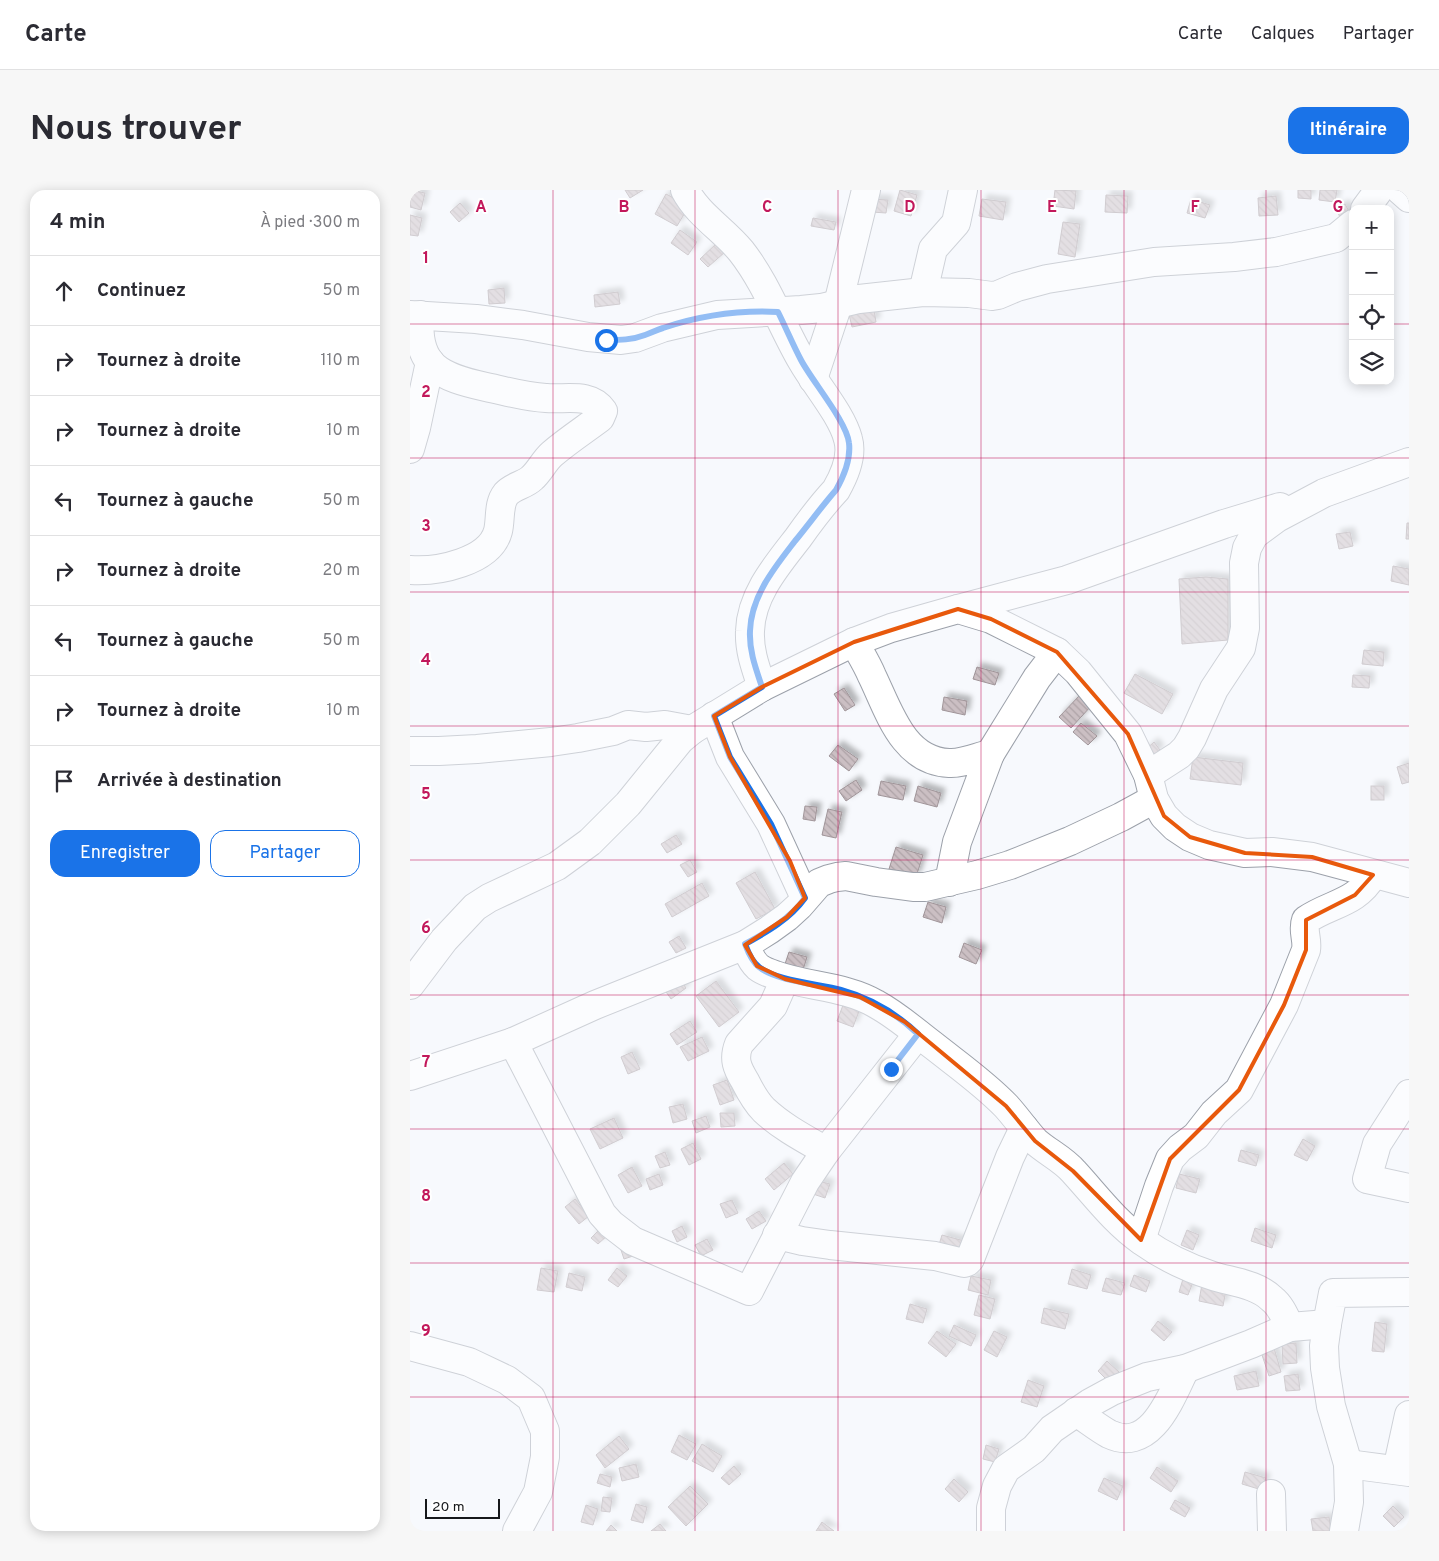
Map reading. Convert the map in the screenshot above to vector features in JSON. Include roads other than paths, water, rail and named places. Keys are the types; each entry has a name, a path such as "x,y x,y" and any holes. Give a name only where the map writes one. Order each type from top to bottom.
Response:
{"street":[{"path":"685,190 689,199 697,208 740,250 750,263 778,312 801,360 845,430 849,441 849,454 843,478 836,490 774,567 763,586 756,605 750,629 750,640 753,658 762,687"},
{"path":"813,379 838,304 866,190"},
{"path":"923,292 933,249 956,223 963,190"},
{"path":"1368,205 1378,190"},
{"path":"1400,190 1409,198"},
{"path":"410,570 424,571 452,566 482,552 490,546 498,531 502,501 506,494 532,479 552,454 600,418 602,411 599,405 593,401 567,397 531,397 449,377 437,370 430,362 419,339 415,315 523,325 588,337 621,340 635,338 662,328 718,315 821,308 859,299 923,292 970,293 992,296 1047,279 1154,262 1234,257 1276,252 1336,238 1349,227"},
{"path":"410,449 430,362"},
{"path":"410,985 444,940 475,907 489,898 557,866 590,842 628,804 680,740 692,730 762,687 854,642 892,628 1066,580 1224,524 1324,493 1409,462"},
{"path":"410,1076 513,1042 595,1005 745,944 787,917 819,883 837,877 855,877 913,887 925,887 949,882 977,875 1043,852 1122,818 1186,748 1214,690 1241,648 1246,628 1244,563 1247,548 1254,535 1277,518 1324,493"},
{"path":"958,609 991,619 1057,652 1078,672 1128,734 1164,816 1175,828 1209,845 1245,852 1272,852 1303,856 1409,883"},
{"path":"854,642 872,675 886,709 903,738 913,749 925,758 950,763 990,754"},
{"path":"949,882 957,842 990,754 1037,678 1057,652"},
{"path":"714,716 730,757 771,824 805,898"},
{"path":"410,751 477,749 543,743 612,731 628,725 646,728 665,725 692,730"},
{"path":"1141,1240 1170,1159 1180,1148 1196,1136 1214,1113 1239,1090 1284,1005 1306,950 1307,943 1304,926 1306,920 1355,895 1374,875"},
{"path":"745,944 752,960 757,966 785,978 841,990 874,1002 905,1022 975,1078 1006,1106 1045,1149 1073,1171 1111,1214 1141,1240 1158,1252 1191,1268 1253,1287 1266,1294 1283,1311 1290,1327"},
{"path":"785,978 773,1006 739,1044 736,1051 736,1060 751,1092 764,1110 793,1132 826,1151"},
{"path":"513,1042 602,1214 620,1233 633,1242 749,1291 806,1182 826,1151 918,1034"},
{"path":"1409,1094 1377,1144 1367,1180 1409,1188"},
{"path":"777,1235 812,1242 926,1254 967,1262 970,1259 1010,1157 1024,1128"},
{"path":"1344,1531 1349,1502 1348,1464 1327,1387 1324,1346 1334,1293 1409,1292"},
{"path":"991,1531 991,1508 997,1486 1006,1469 1034,1450 1052,1429 1076,1412 1112,1392 1147,1377 1185,1369 1290,1327 1327,1324"},
{"path":"410,1346 468,1362 506,1380 531,1398 545,1432 545,1458 538,1492 517,1531"},
{"path":"1076,1412 1110,1434 1124,1438 1134,1438 1159,1420 1185,1369"},
{"path":"1348,1464 1403,1471 1409,1415"},
{"path":"1271,1494 1272,1531"}]}
